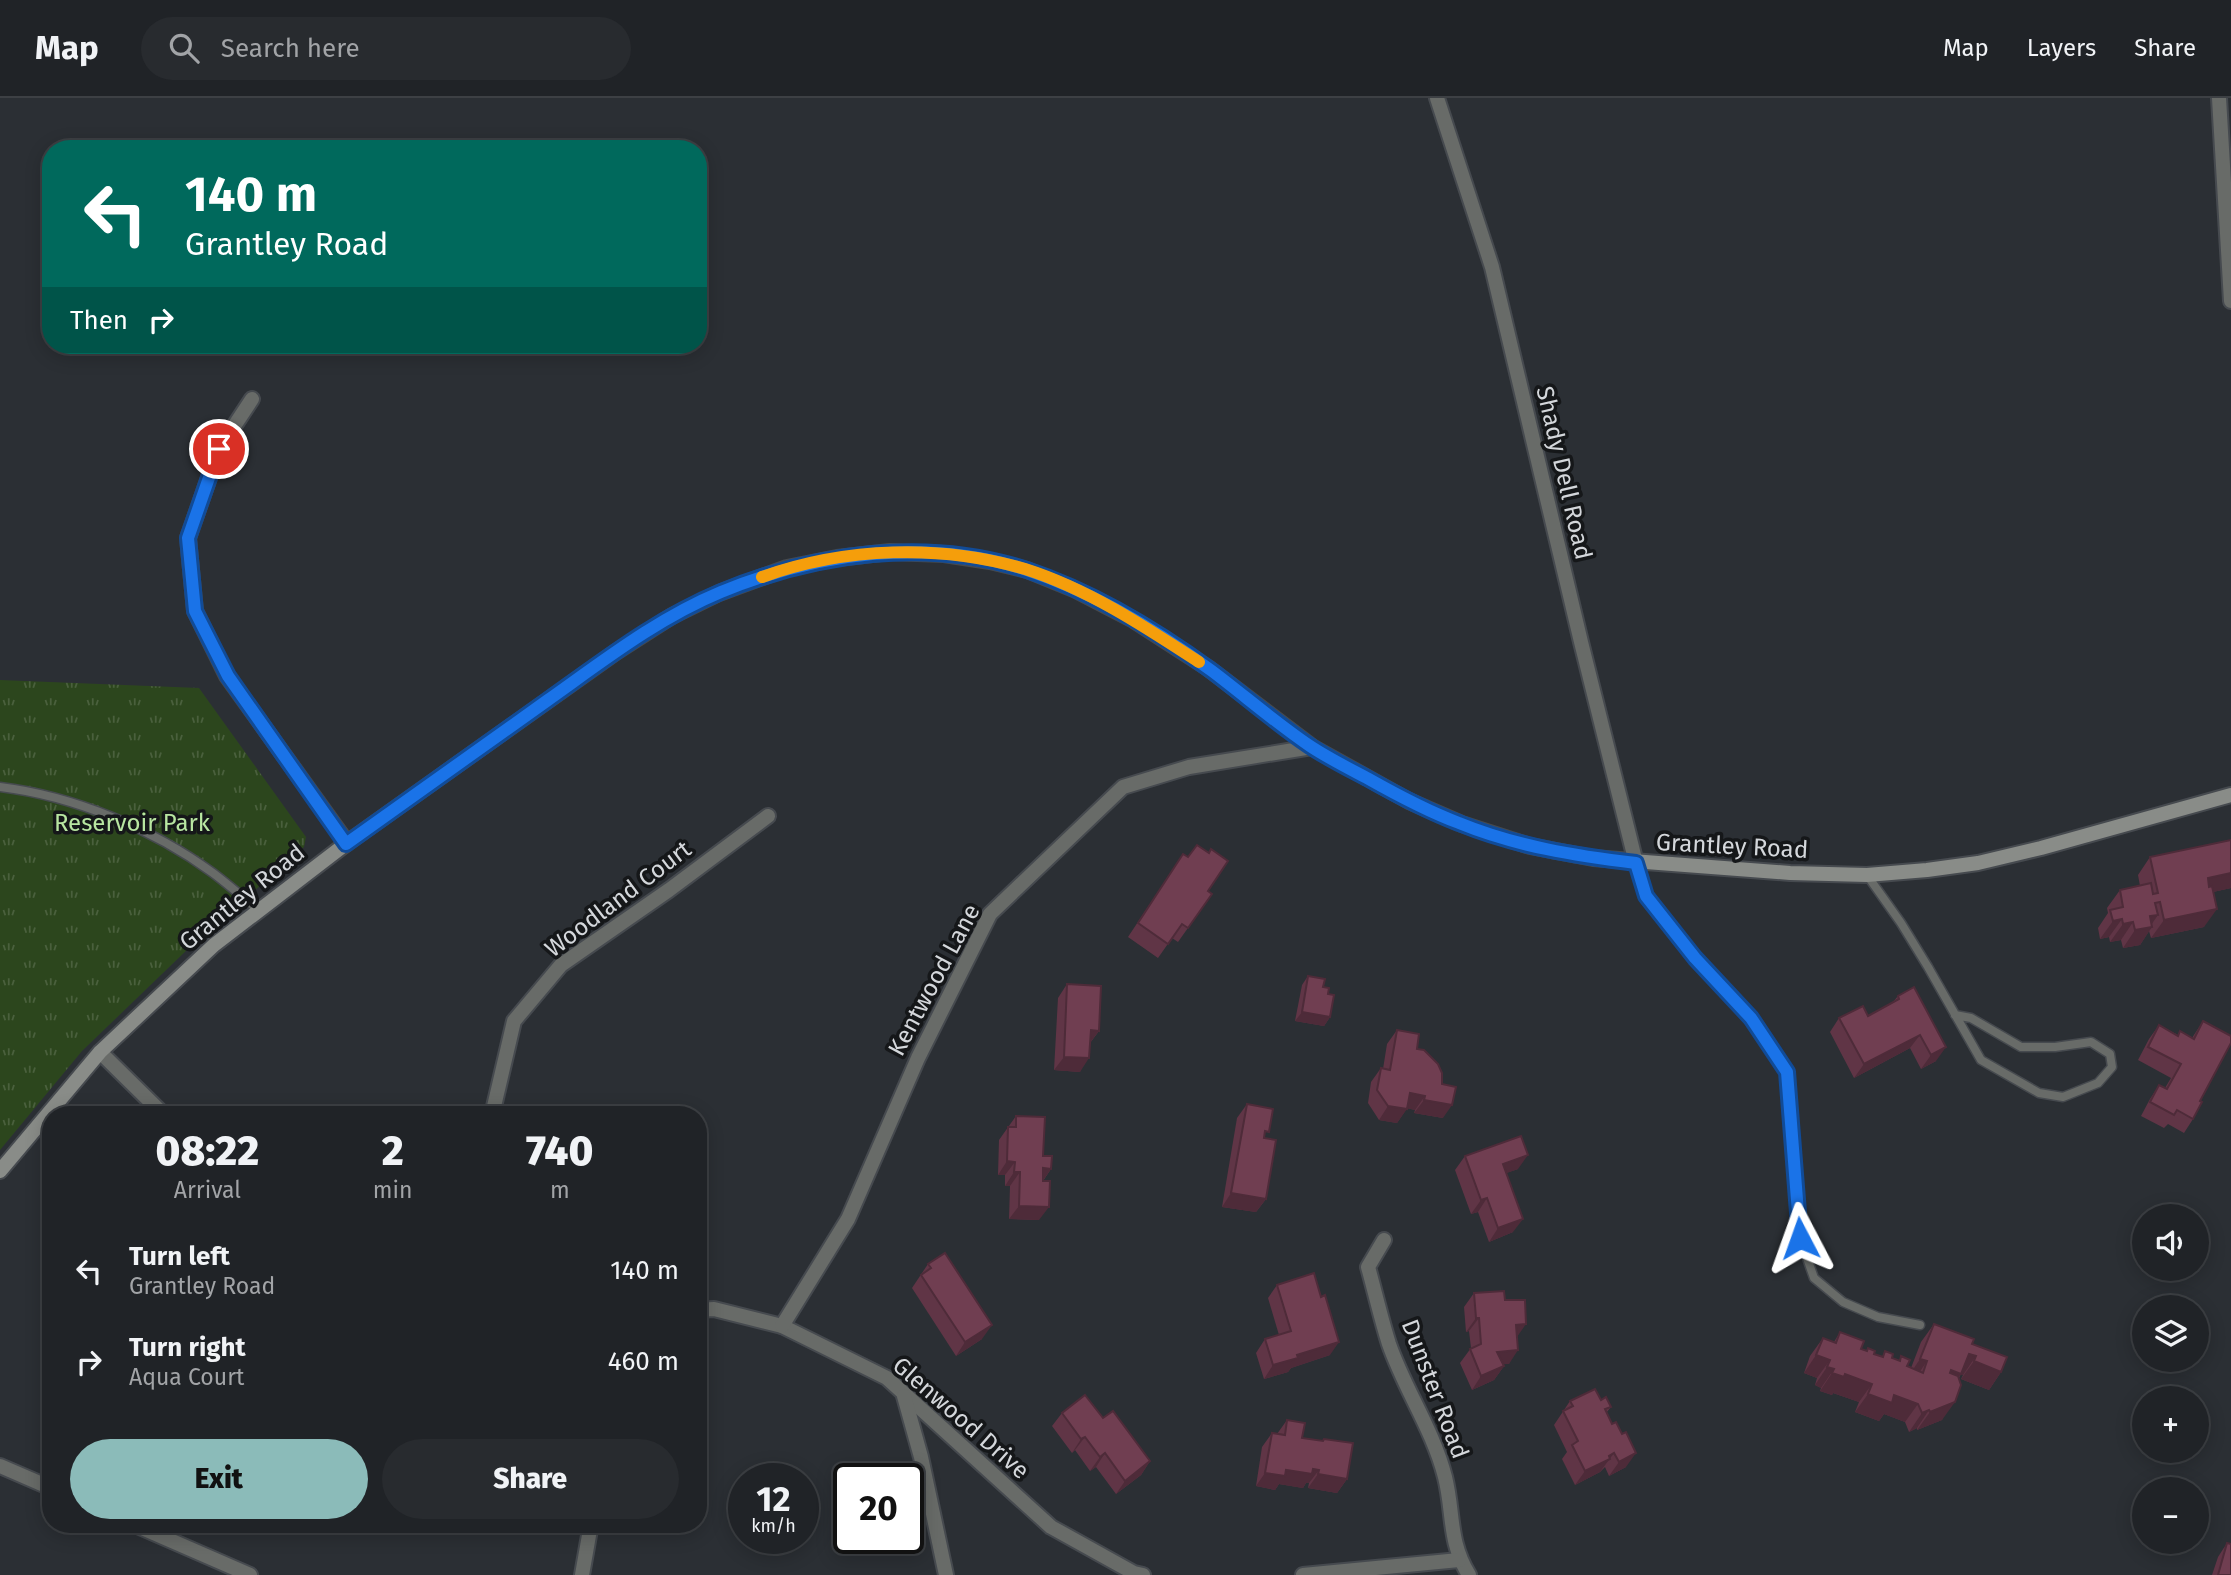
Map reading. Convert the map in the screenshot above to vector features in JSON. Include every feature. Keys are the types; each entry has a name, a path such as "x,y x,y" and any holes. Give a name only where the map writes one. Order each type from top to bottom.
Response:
{"street":[{"name":"Shady Dell Road","path":"1437,98 1492,267 1636,863"},
{"path":"2219,98 2231,301"},
{"path":"252,398 219,449 188,538 195,611 228,676 346,844"},
{"name":"Grantley Road","path":"55,1106 100,1052 214,945 346,844 616,652 671,616 719,593 788,568 850,556 944,554 1027,570 1076,590 1132,619 1208,668 1312,747 1409,801 1461,824 1530,846 1593,858 1790,873 1867,874 1927,870 1978,863 2041,848 2231,795"},
{"name":"Kentwood Lane","path":"782,1326 848,1219 918,1058 990,915 1124,787 1189,767 1312,747"},
{"name":"Woodland Court","path":"494,1106 514,1021 561,965 669,890 768,816"},
{"path":"100,1052 155,1106"},
{"name":"Grantley Road","path":"0,1171 42,1121"},
{"name":"Dunster Road","path":"1384,1240 1368,1267 1390,1345 1427,1426 1445,1479 1451,1527 1460,1560"},
{"name":"Glenwood Drive","path":"707,1310 782,1326 887,1378 1051,1527 1134,1573 1143,1575"},
{"path":"904,1394 921,1457 946,1575"},
{"path":"0,1466 42,1484"},
{"path":"154,1533 250,1575"},
{"path":"582,1575 589,1533"},
{"path":"1303,1575 1460,1560 1469,1575"}],"lane":[{"path":"0,787 62,799 111,816 170,846 212,872 259,911"},
{"path":"1636,863 1646,896 1695,958 1751,1018 1787,1072 1800,1238 1814,1278 1843,1303 1878,1317 1920,1325"},
{"path":"1867,874 1901,923 1981,1060 2039,1093 2063,1097 2098,1083 2112,1067 2110,1054 2091,1042 2055,1047 2021,1047 1971,1018 1955,1015"}],"green space":[{"name":"Reservoir Park","path":"0,680 199,688 306,837 304,847 189,948 82,1051 0,1150"}],"building":[{"path":"2231,840 2231,873 2208,878 2217,909 2164,920 2160,902 2155,903 2158,915 2150,916 2152,927 2135,930 2133,922 2123,924 2122,919 2113,921 2110,910 2123,907 2120,890 2151,883 2153,894 2158,893 2150,857"},
{"path":"1197,845 1209,853 1211,849 1228,861 1208,891 1212,894 1188,928 1182,924 1168,944 1138,923 1183,854 1188,857"},
{"path":"1308,976 1325,979 1323,987 1329,988 1328,994 1334,995 1330,1017 1302,1012"},
{"path":"1067,984 1101,986 1099,1031 1091,1030 1089,1058 1064,1057"},
{"path":"1914,987 1946,1047 1931,1055 1920,1035 1864,1064 1839,1018 1863,1006 1868,1016 1899,999 1898,996"},
{"path":"2203,1021 2231,1036 2231,1043 2193,1119 2177,1110 2174,1115 2150,1102 2159,1085 2167,1089 2181,1064 2148,1047 2159,1025 2178,1036 2180,1031 2194,1039"},
{"path":"1397,1030 1419,1034 1417,1049 1424,1050 1438,1064 1442,1073 1442,1084 1456,1087 1452,1105 1424,1100 1425,1096 1410,1093 1407,1109 1388,1106 1377,1090 1381,1068 1390,1070"},
{"path":"1247,1104 1273,1109 1269,1132 1265,1131 1264,1138 1276,1140 1266,1199 1231,1193"},
{"path":"1016,1116 1045,1117 1043,1156 1052,1156 1051,1169 1043,1168 1043,1181 1050,1181 1049,1207 1019,1206 1020,1172 1014,1172 1015,1162 1007,1161 1008,1127 1016,1127"},
{"path":"1521,1136 1528,1155 1503,1164 1523,1219 1498,1228 1487,1198 1481,1200 1465,1156"},
{"path":"945,1253 992,1325 965,1342 921,1275 931,1268 928,1264"},
{"path":"1314,1273 1321,1297 1325,1295 1339,1342 1273,1365 1265,1339 1291,1331 1277,1285"},
{"path":"1504,1291 1505,1300 1525,1300 1526,1324 1516,1325 1518,1350 1497,1352 1504,1366 1481,1376 1470,1349 1481,1344 1474,1293"},
{"path":"1934,1324 1974,1339 1972,1344 2007,1357 2001,1372 1974,1361 1976,1356 1969,1354 1961,1374 1951,1370 1950,1373 1958,1376 1961,1385 1955,1402 1930,1412 1929,1410 1922,1413 1918,1404 1894,1395 1892,1403 1868,1394 1872,1384 1845,1374 1844,1377 1832,1373 1834,1369 1827,1367 1830,1360 1816,1355 1823,1338 1836,1343 1840,1332 1864,1341 1861,1349 1867,1351 1868,1348 1883,1357 1885,1351 1900,1361 1901,1356 1910,1360 1907,1366 1923,1373 1927,1361 1920,1359"},
{"path":"1595,1389 1601,1400 1606,1397 1611,1407 1605,1409 1612,1424 1616,1422 1622,1434 1626,1432 1636,1453 1619,1462 1614,1453 1609,1456 1610,1459 1585,1471 1572,1445 1578,1441 1563,1411 1573,1406 1570,1401"},
{"path":"1085,1395 1103,1418 1113,1411 1150,1461 1125,1481 1105,1453 1100,1457 1085,1437 1081,1439 1062,1413"},
{"path":"1287,1420 1305,1423 1302,1438 1353,1443 1347,1479 1318,1474 1319,1470 1313,1469 1312,1474 1286,1470 1285,1476 1265,1473 1272,1433 1285,1435"},
{"path":"2227,1543 2231,1544 2231,1575 2218,1575"}],"slow traffic":[{"path":"762,577 788,568 837,558 890,552 944,554 990,561 1027,570 1076,590 1132,619 1199,662"}],"route":[{"path":"219,449 188,538 195,611 228,676 346,844 616,652 671,616 719,593 788,568 837,558 890,552 944,554 1027,570 1076,590 1132,619 1208,668 1312,747 1409,801 1461,824 1530,846 1636,863 1646,896 1695,958 1751,1018 1787,1072 1800,1238"}]}
